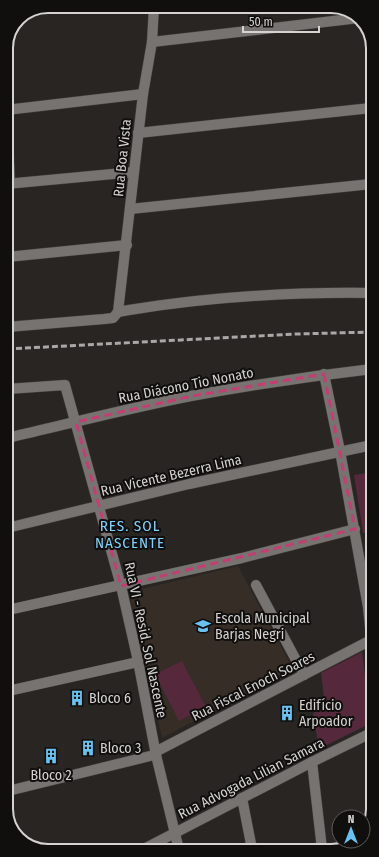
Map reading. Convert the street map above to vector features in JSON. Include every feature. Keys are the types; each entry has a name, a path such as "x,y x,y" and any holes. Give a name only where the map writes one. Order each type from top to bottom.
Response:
{"street":[{"name":"Rua Boa Vista","path":"118,312 138,133 152,42 154,13"},
{"path":"152,42 350,19"},
{"path":"13,108 143,94"},
{"path":"138,133 366,109"},
{"path":"13,184 134,172"},
{"path":"130,209 366,185"},
{"path":"13,256 126,245"},
{"path":"13,327 113,318 118,312 146,307 232,298 337,292 366,293"},
{"name":"Rua Diácono Tio Nonato","path":"13,437 137,407 192,396 324,374 366,370"},
{"path":"324,374 366,586"},
{"name":"Rua VI - Resid. Sol Nascente","path":"13,389 66,385 121,586 138,662 155,754 178,844"},
{"name":"Rua Vicente Bezerra Lima","path":"13,527 98,505 366,445"},
{"path":"13,609 242,558 355,529"},
{"path":"256,585 304,675"},
{"name":"Rua Fiscal Enoch Soares","path":"13,790 154,755 159,750 366,643"},
{"path":"13,690 138,662"},
{"name":"Rua Advogada Lilian Samara","path":"154,844 366,735"},
{"path":"312,762 321,844"},
{"path":"242,798 251,844"}],"highlighted area":[{"path":"324,374 355,529 121,586 76,422 192,396"}],"shaded area":[{"path":"366,473 366,533 363,533 354,475"},
{"name":"Escola Municipal Barjas Negri","path":"238,566 293,669 162,738 129,592"},
{"path":"362,652 366,684 366,726 319,749 313,713 325,706 321,673"},
{"path":"182,661 206,707 179,721 155,674"}],"railway":[{"path":"13,349 296,334 366,332"}],"place":[{"name":"Escola Municipal Barjas Negri","path":"203,626"},
{"name":"Bloco 6","path":"77,698"},
{"name":"Edifício Arpoador","path":"287,713"},
{"name":"Bloco 3","path":"88,748"},
{"name":"Bloco 2","path":"51,756"}],"district":[{"name":"RES. SOL NASCENTE","path":"130,534"}]}
